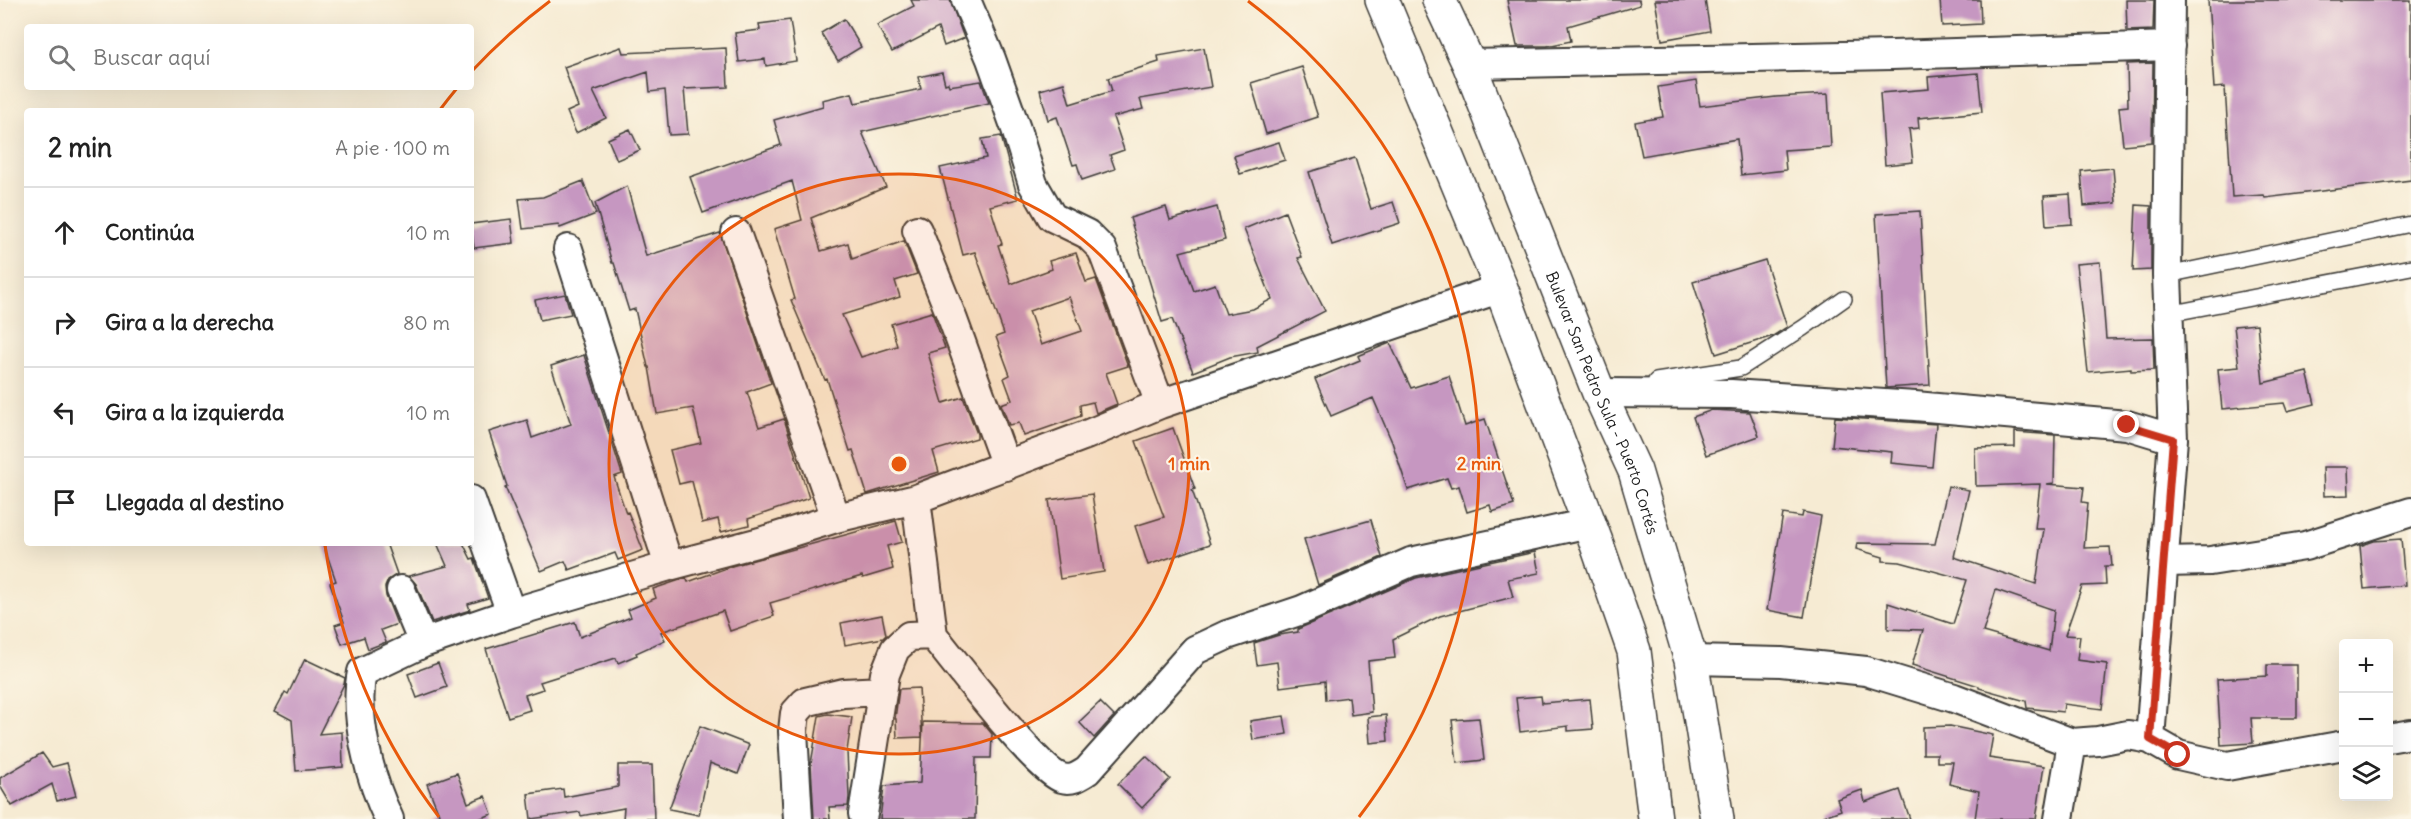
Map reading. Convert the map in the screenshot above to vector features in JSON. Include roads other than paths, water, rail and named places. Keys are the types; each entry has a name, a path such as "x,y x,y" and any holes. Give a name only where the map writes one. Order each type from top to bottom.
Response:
{"highway":[{"path":"1382,0 1501,288 1634,651 1655,819"},
{"name":"Bulevar San Pedro Sula - Puerto Cortés","path":"1439,0 1469,64 1598,388 1635,471 1691,660 1717,819"}],"street":[{"path":"966,0 991,58 1033,184 1052,217 1087,234 1102,249 1160,404"},
{"path":"2150,739 2173,439 2168,314 2170,0"},
{"path":"1469,64 1892,56 2170,46"},
{"path":"917,230 953,320 1006,466"},
{"path":"736,233 836,518"},
{"path":"568,249 669,566"},
{"path":"389,819 371,778 359,689 362,672 423,643 511,613 836,518 916,499 1086,435 1160,404 1501,288"},
{"path":"1598,388 1915,406 2127,425 2173,439"},
{"path":"916,499 933,635 1030,752 1060,778 1074,779 1087,771 1194,650 1227,635 1302,610 1411,562 1589,523"},
{"path":"474,508 511,613"},
{"path":"2164,562 2210,561 2305,546 2411,512"},
{"path":"400,590 423,643"},
{"path":"863,814 885,674 895,649 909,636 933,635"},
{"path":"1691,660 1781,662 1866,671 1954,698 2072,743 2128,735 2150,739 2178,755 2226,766 2339,747"},
{"path":"798,819 793,731 795,713 805,702 843,693 882,691"},
{"path":"2393,737 2411,734"},
{"path":"2059,819 2072,743"}],"lane":[{"path":"2168,275 2411,224"},
{"path":"2168,314 2411,267"},
{"path":"1598,388 1741,368 1844,298"}]}
